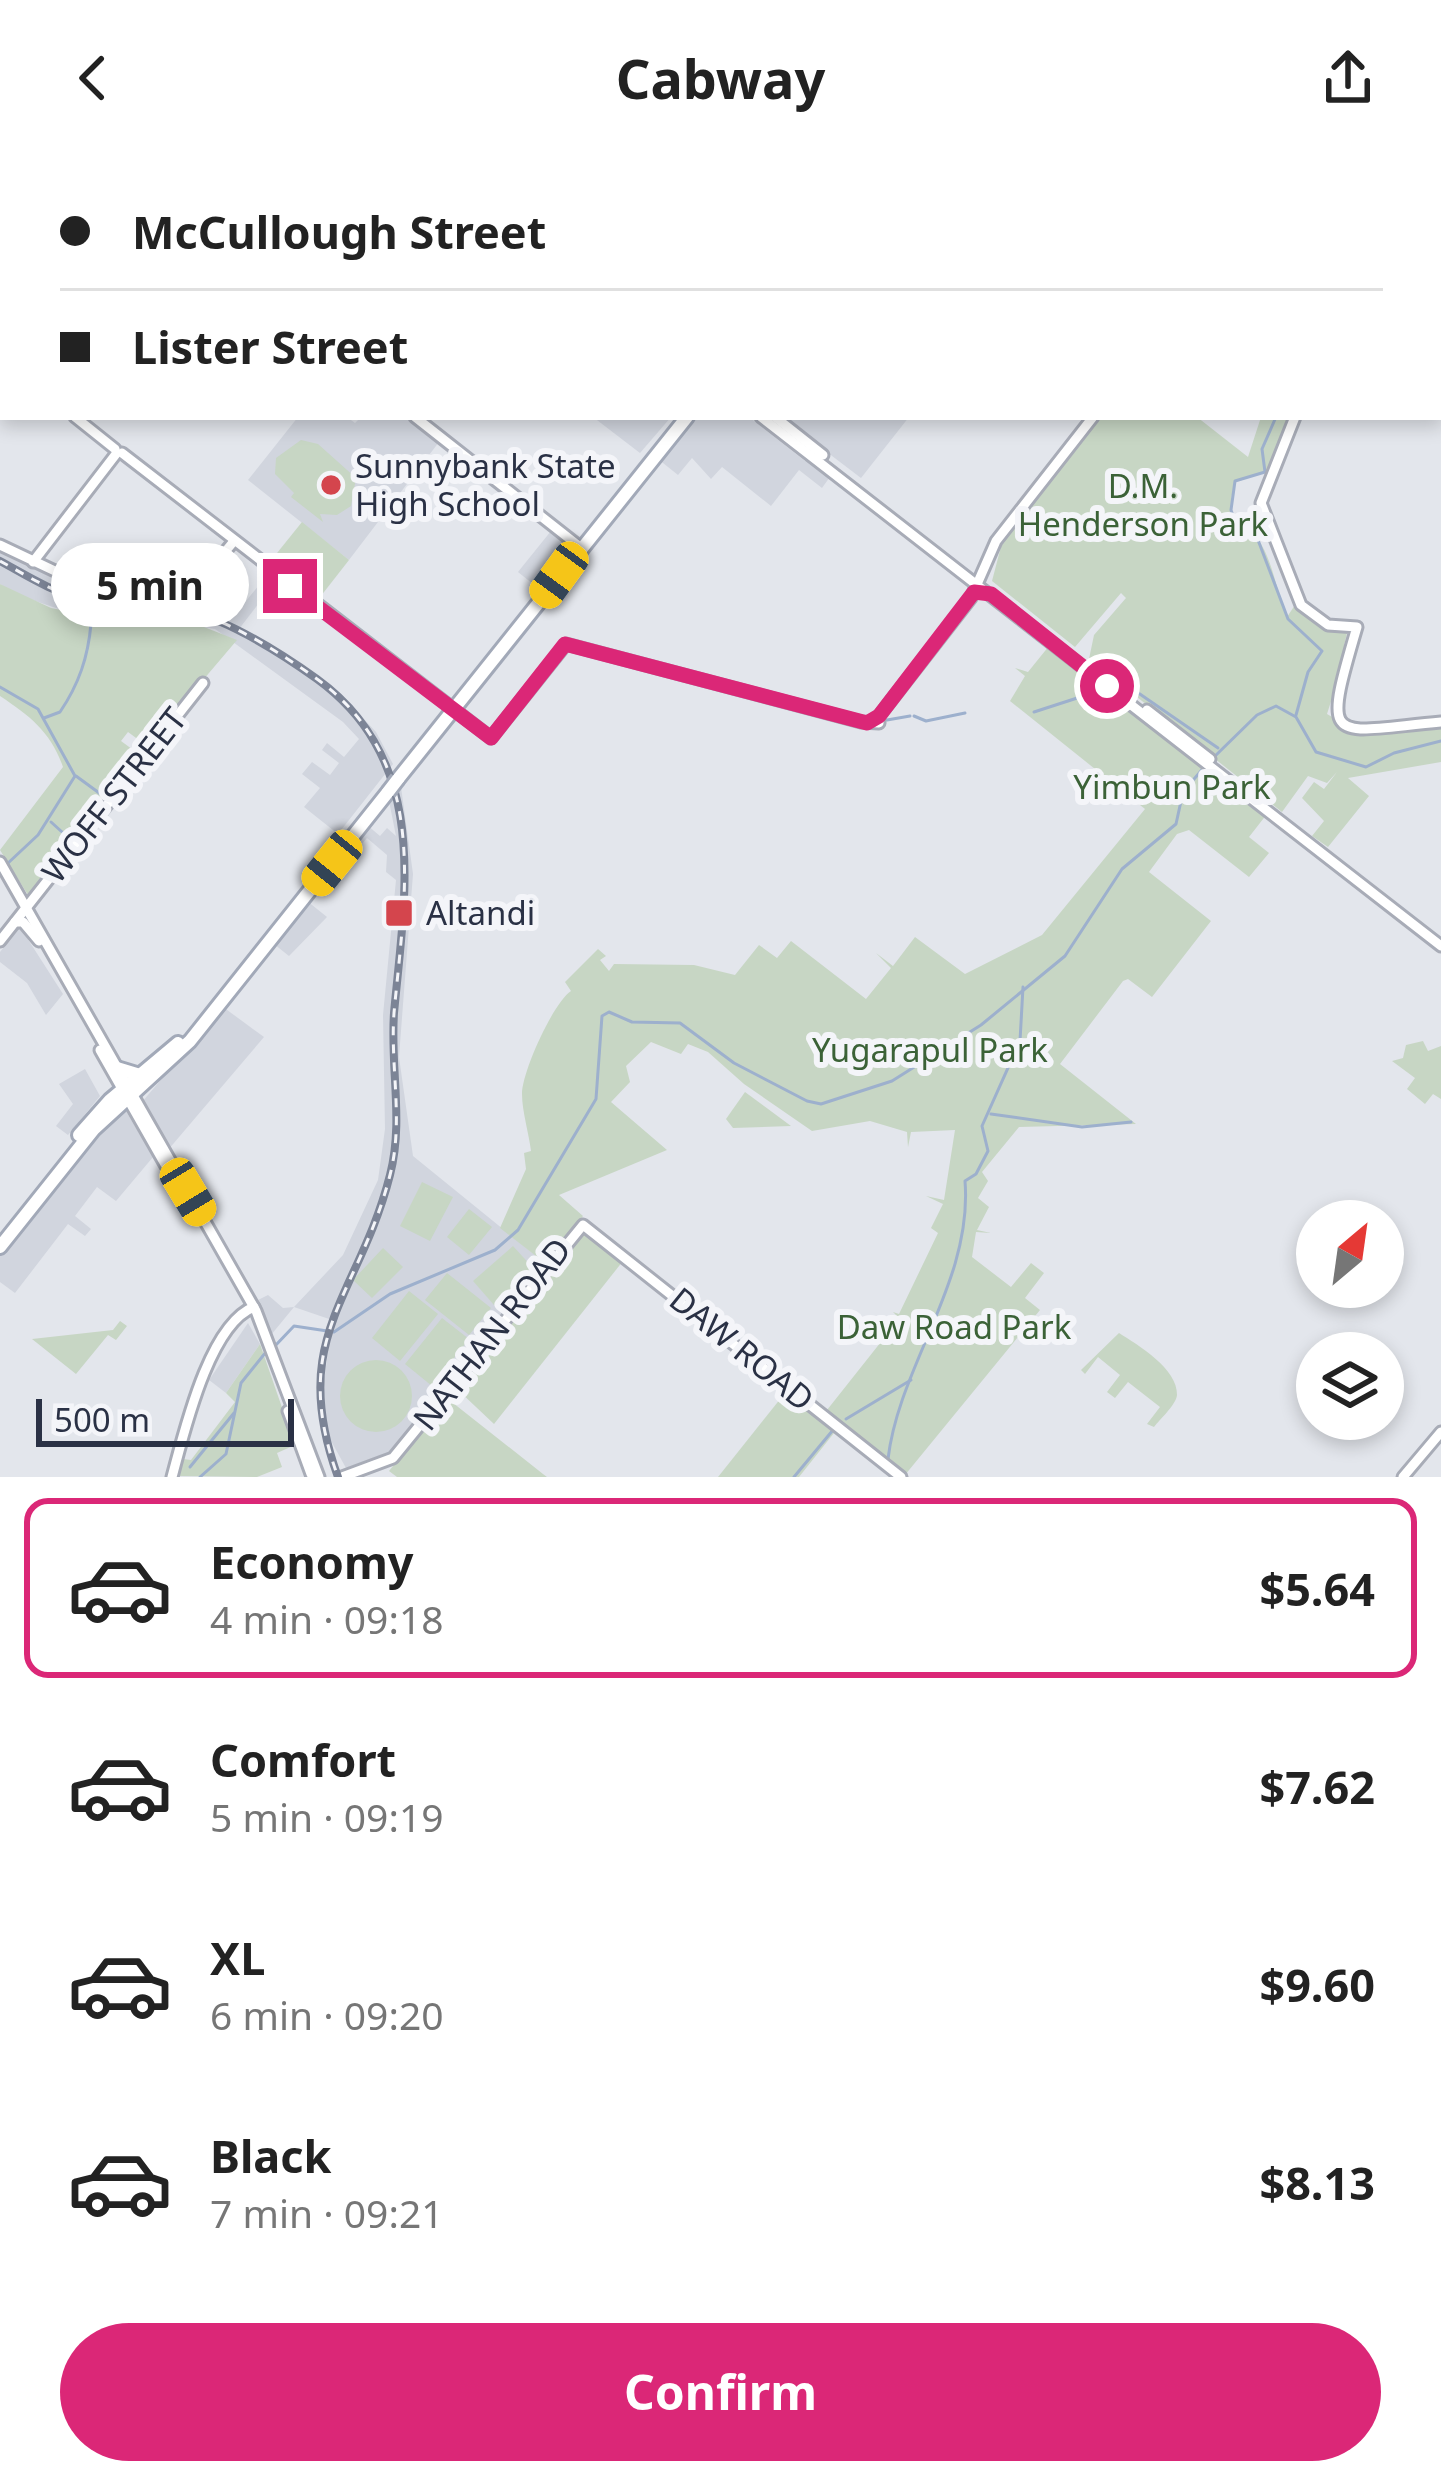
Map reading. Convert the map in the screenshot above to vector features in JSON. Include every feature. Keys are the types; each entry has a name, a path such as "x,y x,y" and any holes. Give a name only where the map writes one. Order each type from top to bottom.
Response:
{"main road":[{"path":"0,1235 99,1111 190,1041 392,782 452,715 675,420"},
{"path":"578,545 684,420"},
{"path":"0,1247 114,1110 123,1107 126,1093 144,1079"}],"street":[{"path":"79,420 452,715 491,738 560,648 569,644 861,722 876,718 982,587 986,560 1091,420"},
{"path":"419,420 578,545"},
{"path":"765,420 1441,942"},
{"path":"779,420 961,565 982,587"},
{"path":"1294,420 1262,508 1301,605 1328,625 1357,627 1335,696 1345,725 1366,733 1441,722"},
{"path":"33,562 118,452"},
{"path":"0,545 76,581 190,593 233,541"},
{"path":"961,565 986,560"},
{"name":"WOFF STREET","path":"0,941 203,682"},
{"path":"0,862 23,922 40,941 271,1349"},
{"path":"0,873 126,1093"},
{"name":"NATHAN ROAD","path":"341,1477 393,1458 581,1225"},
{"name":"DAW ROAD","path":"581,1225 591,1227 902,1477"},
{"path":"246,1311 271,1349 316,1477"},
{"path":"172,1477 197,1387 246,1311"},
{"path":"1405,1477 1441,1432"}],"shaded area":[{"name":"Sunnybank State High School","path":"296,420 410,420 439,442 349,560 248,480"},
{"path":"597,420 668,420 640,453"},
{"path":"695,420 753,420 805,461 810,457 832,474 822,488 799,470 771,506 722,467 711,479 692,458 678,475 658,459"},
{"path":"785,420 907,420 861,478"},
{"path":"551,531 567,546 533,584 518,572"},
{"path":"0,551 70,585 171,598 229,622 268,574 276,581 239,629 337,690 376,732 393,764 338,834 304,807 320,788 302,774 312,762 330,775 339,763 322,750 327,743 344,757 359,739 343,722 215,629 93,608 93,616 71,613 17,595 0,584"},
{"path":"401,787 413,874 399,1057 413,1156 545,1263 395,1450 346,1468 330,1439 322,1398 332,1320 294,1307 343,1255 378,1180 385,1129 383,1015 396,880 386,872 387,855 367,838 356,851 348,850 367,825 380,836 387,828 396,836 389,801"},
{"path":"307,901 327,917 289,956 274,944"},
{"path":"20,927 63,994 46,1015 27,983 0,962 0,952"},
{"path":"223,1007 264,1037 168,1150 142,1102"},
{"path":"85,1069 100,1096 68,1135 56,1126 73,1104 59,1084"},
{"path":"126,1111 153,1157 116,1201 97,1187 75,1216 91,1229 85,1236 68,1224 15,1293 0,1282 0,1254 96,1133"},
{"path":"268,1295 283,1308 294,1307 271,1335 256,1301"},
{"path":"248,1323 260,1344 226,1393 209,1380"}],"green space":[{"name":"D.M. Henderson Park","path":"1098,420 1201,420 1248,457 1260,420 1290,420 1270,476 1265,472 1235,481 1233,518 1261,544 1287,617 1295,605 1316,625 1347,633 1344,646 1349,644 1327,714 1363,735 1441,727 1441,762 1348,778 1369,796 1328,847 1312,836 1324,821 1302,798 1314,782 1324,789 1337,772 1327,783 1308,776 1282,812 1089,659 1094,635 1126,598 1121,593 1075,647 992,581 1003,539"},
{"path":"301,440 318,444 356,478 351,506 337,515 320,514 323,522 291,497 294,493 275,474 276,458"},
{"path":"302,522 349,560 317,601 269,563"},
{"path":"0,584 51,608 92,616 94,607 166,612 237,640 147,746 128,732 121,741 140,755 28,895 0,850 63,767 38,726 0,696"},
{"name":"Yugarapul Park","path":"1049,646 1267,814 1249,837 1269,853 1249,877 1189,830 1177,834 1149,872 1211,921 1152,997 1128,979 1123,981 1060,1064 1136,1124 1019,1127 982,1172 988,1181 978,1198 989,1207 977,1230 991,1233 976,1232 972,1257 1011,1287 1031,1263 1044,1273 1025,1298 1040,1310 905,1475 827,1410 892,1328 898,1317 893,1312 899,1314 938,1233 931,1228 943,1204 926,1196 944,1200 955,1130 911,1132 908,1147 907,1132 870,1121 812,1131 744,1084 708,1052 688,1044 681,1054 651,1042 626,1066 630,1082 611,1102 667,1150 559,1195 583,1216 545,1263 500,1228 526,1169 524,1153 531,1151 523,1084 548,1023 571,991 565,982 598,949 606,956 600,960 609,971 614,964 694,965 735,975 759,945 777,958 791,941 866,999 891,968 876,953 893,966 915,937 965,974 1042,935 1145,809 1010,701 1025,676 1015,668 1028,672"},
{"path":"1423,1041 1428,1051 1441,1046 1441,1099 1433,1094 1425,1104 1407,1089 1415,1078 1392,1061 1403,1058 1406,1045"},
{"path":"745,1092 791,1126 733,1128 726,1119"},
{"path":"422,1182 453,1197 430,1241 400,1226"},
{"path":"469,1209 492,1227 469,1255 447,1237"},
{"path":"584,1231 623,1261 494,1424 458,1390"},
{"path":"513,1246 534,1269 494,1305 473,1281"},
{"path":"383,1248 403,1267 372,1298 353,1280"},
{"path":"447,1273 491,1308 469,1335 425,1300"},
{"path":"409,1291 438,1314 400,1361 372,1338"},
{"path":"442,1318 469,1339 432,1386 405,1364"},
{"path":"120,1321 127,1326 116,1340 108,1335 76,1374 32,1339 113,1330"},
{"path":"1119,1333 1156,1359 1176,1385 1174,1403 1154,1427 1147,1424 1160,1407 1128,1382 1115,1398 1107,1392 1120,1375 1098,1357 1085,1374 1081,1370"},
{"path":"260,1344 295,1445 277,1453 282,1467 257,1477 179,1476 183,1459 191,1460 235,1402 226,1393"},
{"path":"376,1360 402,1370 412,1396 402,1422 376,1432 350,1422 340,1396 350,1370"},
{"path":"785,1393 834,1433 799,1477 718,1477"},
{"path":"448,1399 547,1477 397,1477 389,1471"}],"waterway":[{"path":"1275,420 1262,449 1265,472 1235,481 1231,510 1237,528 1258,540 1288,619 1322,651 1308,672 1296,715"},
{"path":"44,718 60,712 72,691 85,659 91,624 131,609"},
{"path":"1114,685 1121,681 1218,748"},
{"path":"0,687 38,709 75,776 38,835 7,864"},
{"path":"1034,712 1105,689"},
{"path":"1213,758 1257,715 1276,706 1296,717 1316,752 1366,767 1394,753 1441,741"},
{"path":"914,716 926,721 965,713"},
{"path":"887,720 910,716"},
{"path":"274,1347 294,1326 334,1332 390,1294 495,1250 518,1230 596,1099 602,1016 609,1012 632,1022 680,1023 734,1063 807,1101 821,1104 892,1081 981,1025 1065,956 1122,869 1176,824 1183,792 1206,765"},
{"path":"76,776 106,798"},
{"path":"51,822 72,841"},
{"path":"888,1459 906,1390 958,1253 965,1181 976,1174 988,1151 982,1126 1020,1041 1023,987"},
{"path":"991,1114 1082,1127 1131,1122"},
{"path":"200,1477 226,1454 241,1383 266,1352"},
{"path":"846,1419 911,1380"},
{"path":"190,1467 234,1413"},
{"path":"794,1477 833,1430"}],"railway":[{"path":"0,561 71,596 156,603 234,628 317,679 353,712 379,749 394,790 405,876 393,1034 396,1135 377,1217 333,1319 324,1352 320,1388 324,1429 338,1477"}],"place":[{"name":"Sunnybank State High School","path":"331,485"},
{"name":"Altandi","path":"399,913"}],"route":[{"path":"290,586 491,738 565,644 861,722 874,721 974,592 991,594 1107,686"}],"park label":[{"name":"Yimbun Park","path":"1172,787"},
{"name":"Daw Road Park","path":"954,1327"}]}
